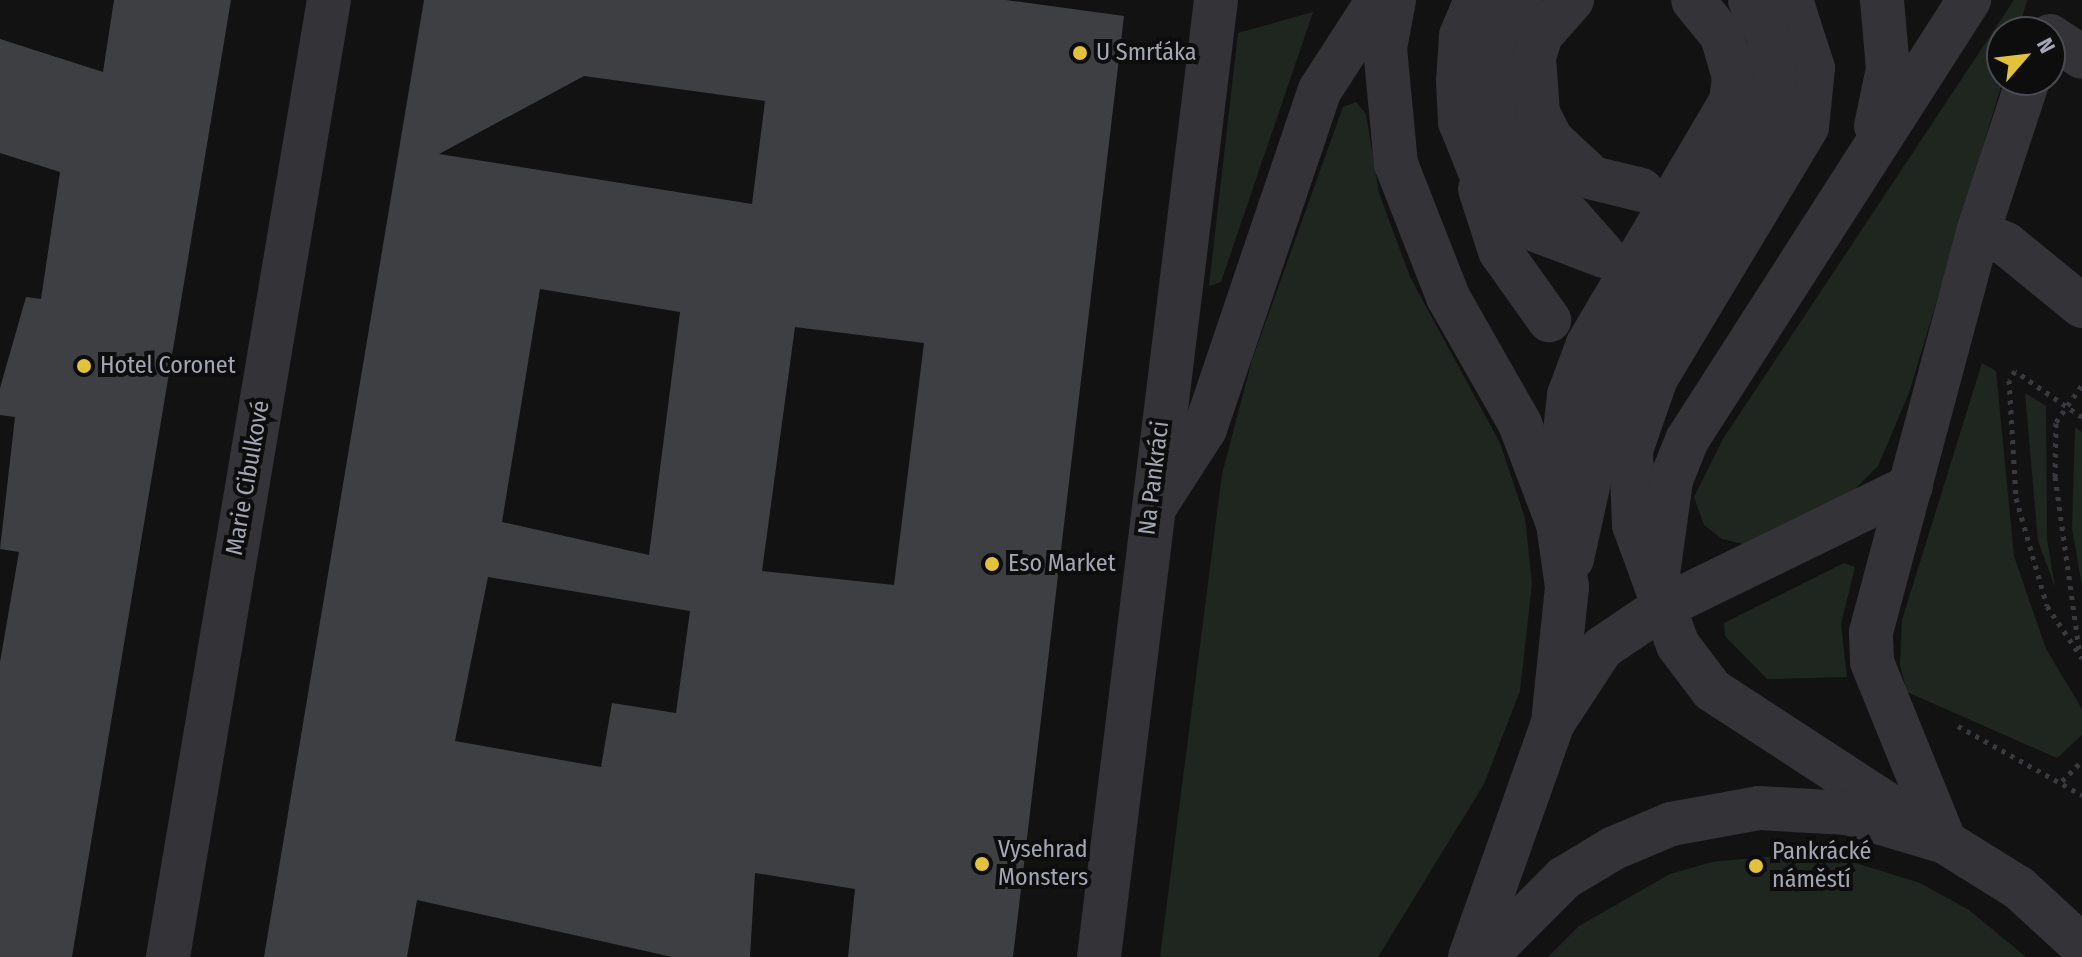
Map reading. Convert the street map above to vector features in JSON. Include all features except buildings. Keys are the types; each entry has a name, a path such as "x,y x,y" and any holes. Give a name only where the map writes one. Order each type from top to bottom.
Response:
{"street":[{"name":"Marie Cibulkové","path":"168,957 329,0"},
{"name":"Na Pankráci","path":"1099,957 1148,517 1216,0"},
{"path":"1148,517 1205,429 1320,90 1378,0"},
{"path":"1394,0 1385,48 1396,164 1441,283 1520,424 1558,524"},
{"path":"1476,0 1461,36 1460,122 1500,251 1549,320"},
{"path":"1460,122 1498,202 1522,225 1604,256 1517,156 1503,128 1493,66 1520,0"},
{"path":"1572,0 1541,35 1534,57 1538,113 1551,139 1593,178 1642,190"},
{"path":"1693,0 1711,16 1774,35"},
{"path":"1567,587 1558,524 1558,453 1674,340 1794,158 1812,97 1750,0"},
{"path":"1866,159 1888,69 1882,0"},
{"path":"1661,608 1662,522 1687,440 1969,0"},
{"path":"1553,723 1567,587 1604,407 1603,314 1724,123 1734,77 1774,35"},
{"path":"1945,842 1872,662 1871,632 1978,232 2023,96"},
{"path":"1978,232 2075,293"},
{"path":"1604,407 1661,608 1712,690 2019,888 2082,946"},
{"path":"1470,957 1553,723 1602,648 1661,608 1911,486"},
{"path":"1485,957 1564,878 1642,835 1694,818 1802,808 1880,819 1945,842"}],"path":[{"path":"2081,656 2047,606 2016,498 2009,380 2015,371 2082,417"},
{"path":"2081,656 2055,477 2056,422 2082,385"},
{"path":"1888,706 1959,726 2062,781 2082,795"},
{"path":"2062,781 2082,761"}],"shaded area":[{"path":"2014,0 2027,0 2022,16 2003,16"},
{"path":"1313,12 1221,282 1209,286 1238,33"},
{"path":"1986,42 1986,96 1998,96 1909,393 1878,466 1849,495 1743,544 1722,539 1704,525 1694,497 1723,439"},
{"path":"1356,102 1366,114 1379,193 1410,277 1500,443 1525,518 1532,584 1520,691 1484,784 1378,957 1160,957 1222,474 1252,360 1343,107"},
{"path":"1982,363 1996,371 2014,556 2046,649 2082,709 2082,735 2057,758 1907,692 1900,665 1902,620"},
{"path":"2025,393 2046,406 2047,539 2055,587 2038,541"},
{"path":"2075,427 2082,432 2082,586 2072,528"},
{"path":"1844,563 1855,567 1841,624 1847,677 1767,679 1725,636 1724,623"},
{"path":"1797,854 1846,860 1920,883 1969,910 2026,957 1548,957 1579,926 1670,874 1712,862"}],"place":[{"name":"U Smrťáka","path":"1080,53"},
{"name":"Hotel Coronet","path":"84,366"},
{"name":"Eso Market","path":"992,564"},
{"name":"Vysehrad Monsters","path":"982,864"},
{"name":"Pankrácké náměstí","path":"1756,866"}]}
